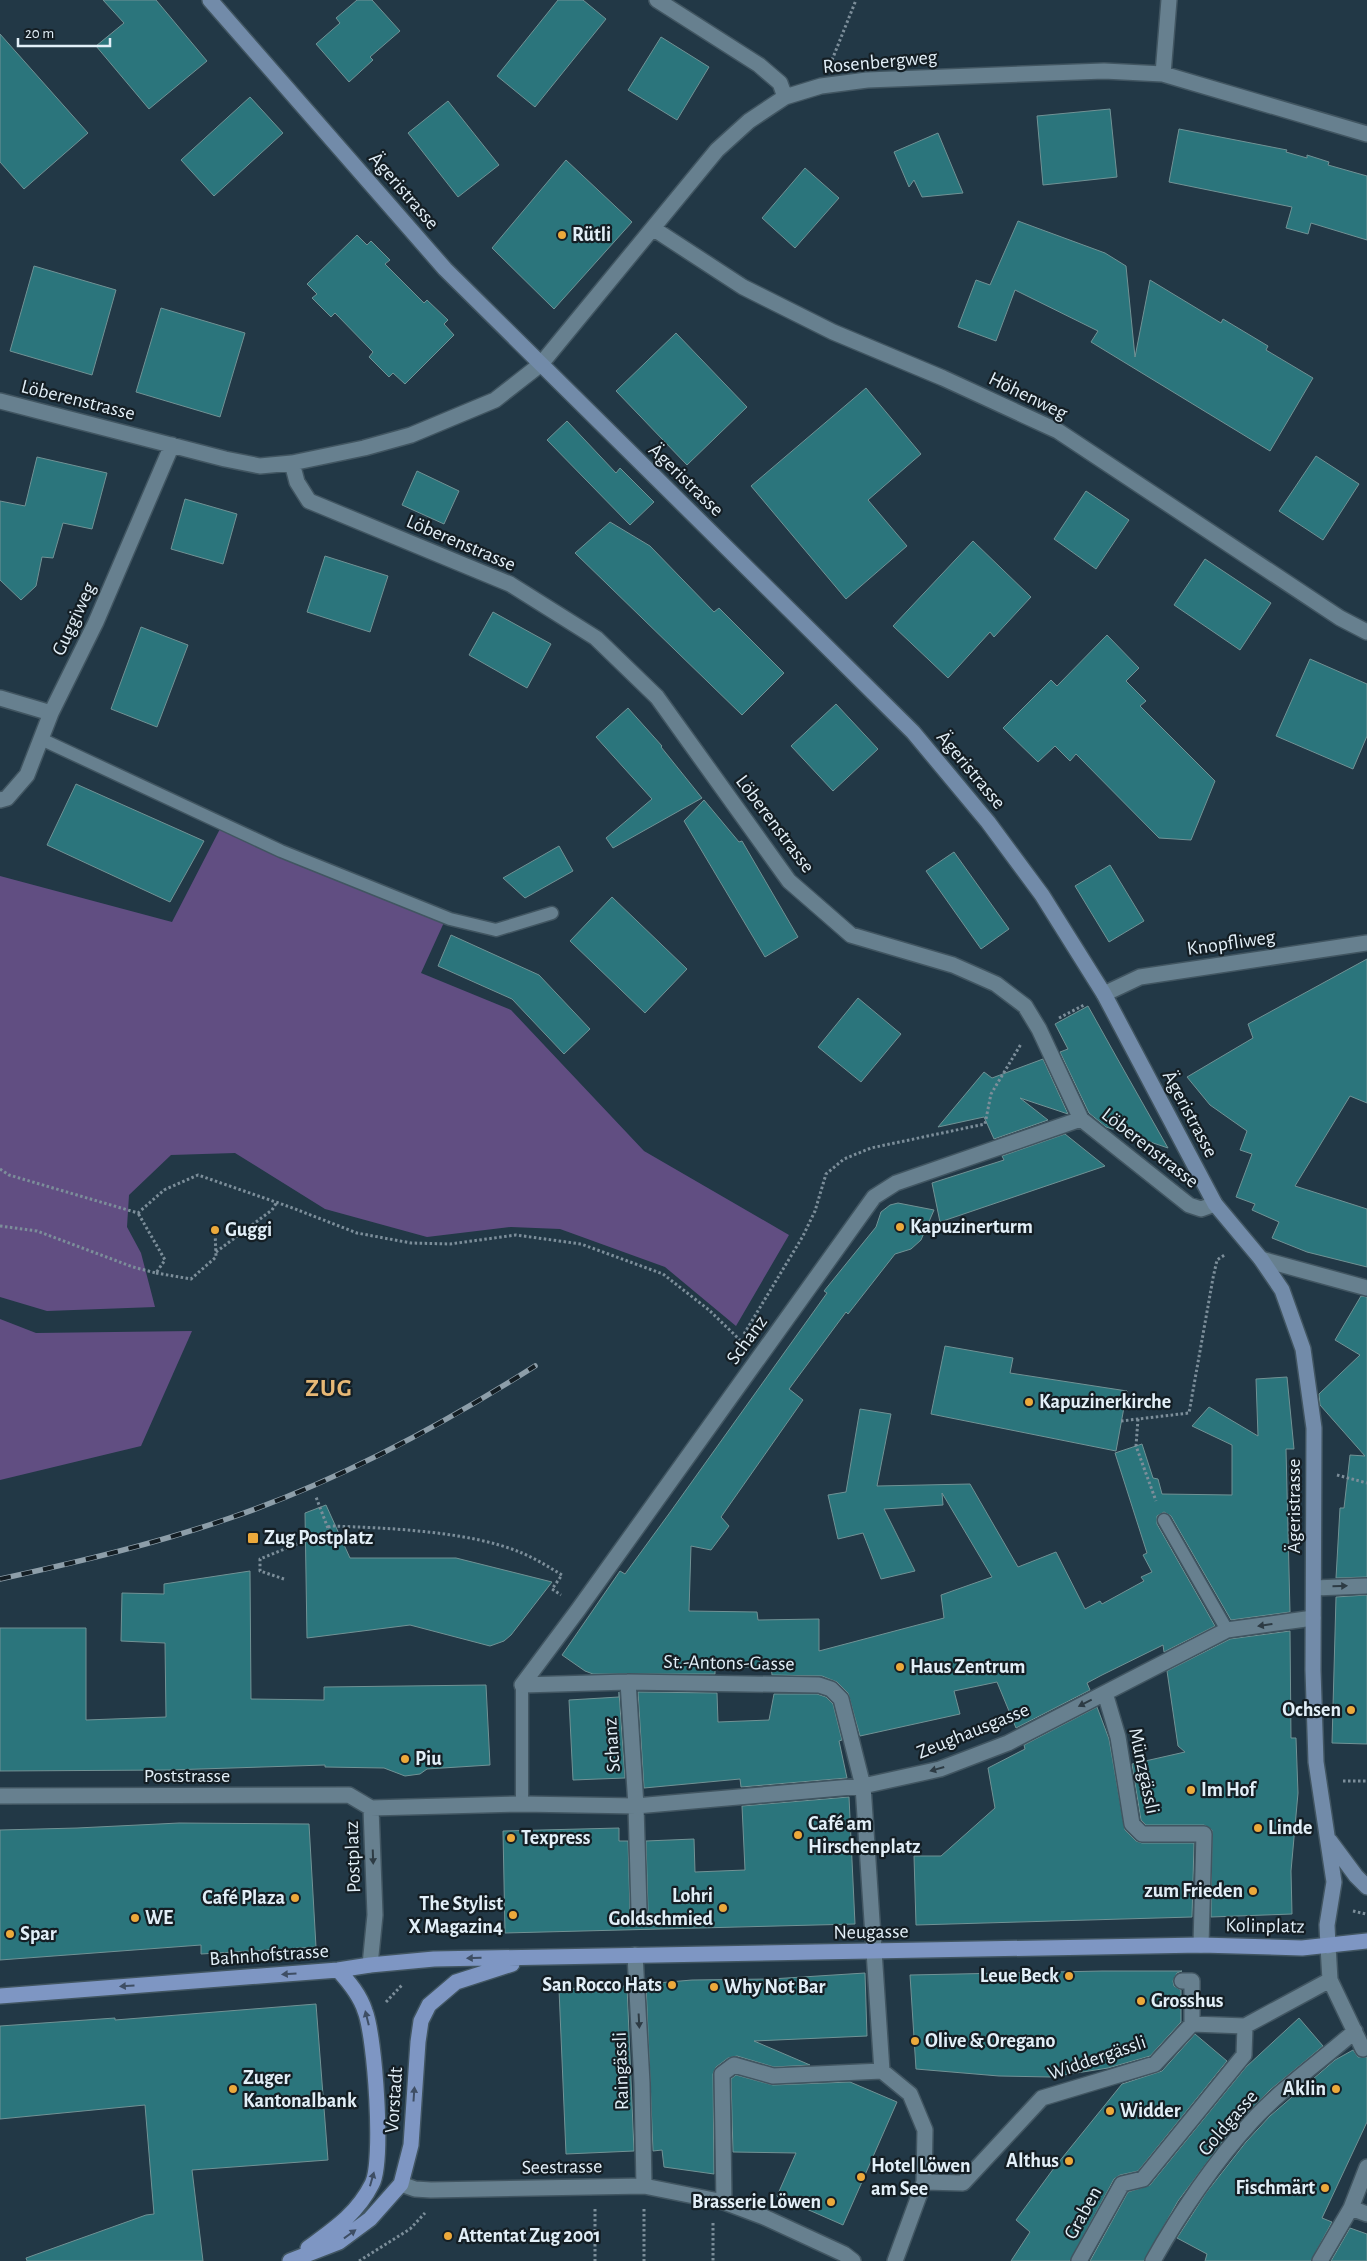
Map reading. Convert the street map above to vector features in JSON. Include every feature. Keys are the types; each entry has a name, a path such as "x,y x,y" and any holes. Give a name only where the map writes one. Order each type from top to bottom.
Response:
{"main road":[{"name":"Ägeristrasse","path":"210,0 445,269 913,732 988,822 1036,888 1104,994 1215,1204 1261,1259 1282,1290 1303,1349 1314,1428 1313,1618 1316,1762"},
{"name":"Kolinplatz","path":"1316,1762 1334,1882 1327,1925 1328,1946"},
{"path":"1329,1840 1356,1876 1367,1887"},
{"name":"Kolinplatz","path":"1201,1945 1302,1948 1367,1941"},
{"name":"Neugasse","path":"540,1957 873,1953 1201,1945"},
{"name":"Bahnhofstrasse","path":"0,1996 338,1970 434,1959 540,1957"},
{"name":"Vorstadt","path":"290,2261 339,2242 370,2219 401,2184 411,2145 420,2028 429,2005 456,1982 494,1969 540,1957"},
{"path":"290,2261 348,2220 373,2183 377,2150 378,2110 371,2035 366,2010 351,1984 338,1970"}],"street":[{"path":"657,0 759,65 780,83 786,96"},
{"path":"1162,74 1169,0"},
{"name":"Rosenbergweg","path":"541,364 654,229 717,150 749,121 786,96 821,86 867,80 982,75 1104,71 1162,74 1367,134"},
{"name":"Höhenweg","path":"654,229 743,287 833,332 943,378 1058,432 1340,618 1367,632"},
{"name":"Löberenstrasse","path":"0,401 225,459 260,466 292,463 364,448 411,435 495,400 541,364"},
{"name":"Guggiweg","path":"0,800 7,798 26,775 50,713 96,622 172,445"},
{"name":"Löberenstrasse","path":"292,463 298,482 309,501 510,584 596,638 657,697 789,881 851,935 953,965 996,984 1025,1006 1039,1030 1081,1119 1189,1205 1201,1209 1215,1204"},
{"path":"0,698 50,713"},
{"name":"Knopfliweg","path":"1104,994 1140,977 1367,943"},
{"name":"Schanz","path":"522,1685 874,1198 896,1183 1081,1119"},
{"path":"1261,1259 1367,1288"},
{"path":"1314,1588 1367,1586"},
{"name":"Zeughausgasse","path":"566,1806 636,1806 863,1786 948,1766 1008,1743 1227,1630 1313,1618"},
{"name":"Schanz","path":"628,1682 636,1806 639,1910"},
{"name":"St.-Antons-Gasse","path":"522,1685 628,1682 819,1684 831,1689 841,1700 863,1786 882,2071"},
{"name":"Münzgässli","path":"1105,1692 1118,1738 1132,1824 1142,1834 1204,1834 1201,1945"},
{"name":"Poststrasse","path":"0,1796 349,1795 371,1808"},
{"name":"Postplatz","path":"370,1965 375,1916 371,1808 522,1804 566,1806"},
{"name":"Kolinplatz","path":"1328,1946 1330,1980 1363,2049"},
{"name":"Raingässli","path":"634,1955 642,2083 644,2186"},
{"path":"1182,1981 1192,1981 1192,2024 1245,2026 1330,1980"},
{"name":"Widdergässli","path":"924,2182 963,2183 1042,2098 1155,2064 1192,2024"},
{"name":"Graben","path":"1079,2261 1122,2184 1142,2179 1244,2055 1245,2026"},
{"name":"Goldgasse","path":"1153,2261 1168,2235 1212,2171 1252,2121 1355,2031"},
{"path":"718,2201 722,2074 734,2065 773,2076 882,2071 910,2094 925,2130 924,2182 895,2261"},
{"path":"1320,2261 1351,2208 1367,2167"},
{"name":"Seestrasse","path":"401,2184 415,2190 594,2185 644,2186 718,2201 764,2217 844,2254 853,2261"},
{"path":"1351,2208 1367,2214"}],"lane":[{"path":"41,739 281,851 450,919 496,930 552,913"},
{"path":"1164,1520 1227,1630"},
{"path":"522,1685 522,1804"}],"path":[{"path":"821,86 856,0"},
{"path":"966,1128 985,1124 991,1094 1022,1042 1039,1030 1104,994"},
{"path":"0,1169 10,1175 138,1214 165,1260 156,1273"},
{"path":"138,1214 164,1190 198,1175 277,1202 357,1233 411,1243 450,1244 516,1235 580,1244 663,1274 708,1310 740,1340"},
{"path":"216,1252 272,1210 277,1202"},
{"path":"0,1226 37,1231 133,1267 191,1279 216,1258 215,1230"},
{"path":"1122,1422 1189,1413 1217,1260"},
{"path":"726,1337 731,1332"},
{"path":"1138,1419 1136,1446 1164,1520"},
{"path":"1314,1474 1332,1474 1367,1483"},
{"path":"284,1579 260,1571 260,1559 329,1531 316,1497"},
{"path":"328,1528 332,1526 401,1530 497,1545 521,1552 562,1575 552,1589 562,1595"},
{"path":"1352,1911 1366,1914"},
{"path":"382,2006 400,1989 404,1980"},
{"path":"400,1989 405,1991"},
{"path":"594,2185 595,2261"},
{"path":"644,2186 644,2261"},
{"path":"359,2261 410,2230 424,2216 431,2190"},
{"path":"713,2261 718,2201"}],"shaded area":[{"path":"221,827 446,918 421,973 511,1010 644,1151 789,1235 736,1326 665,1267 560,1229 511,1227 427,1237 325,1209 235,1153 171,1155 129,1195 127,1227 141,1253 155,1307 47,1311 0,1297 0,876 172,922"},
{"path":"0,1319 36,1333 192,1331 141,1446 0,1480"}],"building":[{"path":"103,0 156,0 207,61 149,109 96,46 124,23"},
{"path":"357,0 372,0 400,31 370,57 373,60 349,82 316,44 340,23 336,18"},
{"path":"558,0 583,0 606,19 535,107 497,76"},
{"path":"0,34 88,133 24,189 0,162"},
{"path":"661,37 709,67 677,120 628,90"},
{"path":"250,97 283,133 214,196 181,160"},
{"path":"448,101 499,165 458,197 408,133"},
{"path":"1110,109 1117,177 1043,185 1037,116"},
{"path":"1179,129 1287,150 1286,152 1307,158 1307,155 1329,162 1328,165 1367,176 1367,240 1311,223 1308,234 1286,228 1292,207 1169,182"},
{"path":"938,133 963,193 922,197 914,180 909,187 894,152"},
{"name":"Rütli","path":"566,160 632,222 554,309 492,248"},
{"path":"805,168 839,198 795,248 762,218"},
{"path":"1018,221 1105,253 1126,266 1135,357 1150,280 1221,323 1223,319 1268,346 1266,350 1313,378 1270,451 1091,342 1098,331 1015,290 996,341 958,327 976,280 990,285"},
{"path":"357,235 367,245 371,241 390,260 385,264 424,303 427,300 448,320 444,324 454,335 405,384 393,373 389,377 369,357 373,352 335,313 331,317 312,298 317,294 307,284"},
{"path":"34,266 116,290 92,375 10,351"},
{"path":"161,308 245,333 220,417 136,392"},
{"path":"676,333 747,407 687,465 616,391"},
{"path":"866,388 921,454 868,500 907,546 846,599 751,486"},
{"path":"567,421 616,473 620,468 654,502 630,525 547,440"},
{"path":"1316,456 1359,484 1323,540 1279,511"},
{"path":"37,457 107,473 92,529 63,523 53,558 42,557 36,586 21,600 0,580 0,501 25,506"},
{"path":"417,471 459,491 444,524 402,505"},
{"path":"1086,491 1129,520 1096,569 1054,539"},
{"path":"185,499 237,514 223,564 171,549"},
{"path":"610,522 650,546 714,612 719,608 784,673 742,715 575,553"},
{"path":"973,541 1031,597 994,637 990,632 948,678 893,626"},
{"path":"325,556 388,576 370,632 307,612"},
{"path":"1205,559 1271,603 1240,650 1174,605"},
{"path":"493,612 551,644 527,688 469,655"},
{"path":"141,627 188,645 157,727 111,709"},
{"path":"1107,635 1139,668 1126,681 1146,701 1140,706 1215,781 1191,840 1159,838 1076,754 1070,761 1055,746 1038,762 1003,728 1051,680 1057,686"},
{"path":"1310,659 1367,684 1367,736 1353,769 1276,736"},
{"path":"836,704 878,749 833,791 791,746"},
{"path":"628,708 662,746 702,798 613,848 606,838 652,799 596,737"},
{"path":"76,784 204,841 170,902 47,845"},
{"path":"704,800 739,842 742,841 798,937 765,957 684,821"},
{"path":"559,846 573,871 525,898 503,878"},
{"path":"954,852 1009,929 981,949 926,871"},
{"path":"1110,865 1144,921 1109,942 1075,886"},
{"path":"612,897 687,969 645,1013 570,941"},
{"path":"451,935 539,975 590,1029 564,1054 512,999 438,966"},
{"path":"1367,959 1367,1103 1350,1096 1295,1186 1367,1209 1367,1267 1307,1252 1272,1238 1279,1222 1252,1210 1255,1204 1236,1197 1252,1154 1240,1150 1247,1131 1210,1105 1187,1077 1253,1038 1248,1024"},
{"path":"858,998 901,1034 861,1082 818,1047"},
{"path":"1088,1006 1168,1148 1106,1127 1089,1113 1060,1052 1068,1049 1055,1024"},
{"path":"1043,1059 1068,1114 1020,1098 1048,1120 994,1139 984,1117 938,1127 984,1072 992,1078"},
{"path":"1065,1134 1105,1166 940,1222 932,1183 1004,1160 1002,1156"},
{"path":"898,1203 934,1210 921,1240 911,1249 895,1254 848,1314 846,1312 789,1389 803,1400 721,1517 729,1526 711,1550 691,1546 689,1611 757,1612 758,1620 819,1619 819,1651 944,1618 941,1595 992,1577 942,1493 943,1505 884,1509 915,1571 881,1579 863,1533 838,1539 828,1495 846,1492 860,1409 891,1414 877,1486 970,1484 1018,1567 1056,1552 1085,1609 1100,1601 1102,1604 1144,1581 1141,1577 1152,1572 1143,1555 1147,1553 1115,1453 1142,1444 1153,1478 1158,1479 1162,1494 1232,1495 1232,1445 1192,1426 1209,1407 1258,1436 1256,1379 1287,1377 1294,1449 1286,1449 1290,1612 1231,1620 1171,1516 1164,1512 1157,1516 1157,1524 1215,1626 1164,1652 1163,1645 1102,1675 1087,1683 1090,1690 1016,1728 997,1682 954,1691 960,1714 860,1736 848,1693 837,1682 822,1676 772,1675 771,1667 715,1667 715,1674 593,1674 585,1671 562,1655 620,1571 625,1574 671,1511 827,1293 824,1291 876,1227 881,1212 890,1205"},
{"path":"1361,1296 1367,1297 1367,1577 1336,1578 1340,1508 1344,1508 1350,1455 1365,1456 1320,1405 1319,1394 1360,1355 1335,1340"},
{"name":"Kapuzinerkirche","path":"945,1346 1013,1358 1010,1373 1127,1391 1116,1451 931,1414"},
{"path":"326,1505 350,1558 456,1558 552,1582 511,1635 504,1641 490,1646 410,1625 307,1638 305,1513"},
{"path":"250,1571 251,1699 324,1700 324,1687 486,1685 490,1765 427,1769 420,1774 405,1776 384,1768 325,1767 325,1765 169,1770 0,1771 0,1628 86,1628 86,1720 166,1717 165,1643 121,1641 122,1593 164,1594 164,1584"},
{"path":"1367,1595 1367,1744 1332,1743 1336,1597"},
{"path":"1290,1631 1291,1738 1296,1738 1298,1793 1291,1871 1292,1914 1211,1917 1212,1830 1204,1825 1146,1825 1141,1820 1132,1764 1185,1752 1178,1746 1167,1671 1230,1639"},
{"path":"619,1692 625,1778 573,1780 569,1700 619,1697"},
{"path":"638,1692 717,1693 718,1722 769,1720 774,1694 817,1694 826,1697 833,1704 842,1740 839,1741 847,1778 741,1787 740,1779 644,1788"},
{"path":"1097,1707 1109,1739 1125,1830 1136,1841 1142,1843 1194,1843 1192,1917 916,1925 914,1856 941,1856 995,1808 988,1768 1025,1749 1024,1745"},
{"path":"849,1797 855,1924 505,1933 503,1831 619,1828 619,1841 628,1841 630,1911 634,1918 640,1919 647,1915 648,1910 646,1841 694,1839 695,1872 745,1870 742,1806"},
{"path":"179,1823 309,1824 316,1947 201,1954 201,1945 0,1960 0,1830"},
{"path":"1182,1971 1177,1973 1173,1981 1174,1986 1181,1990 1181,2022 1150,2056 1108,2068 1051,2077 999,2076 916,2069 910,1975"},
{"path":"865,1973 867,2036 754,2041 810,2065 774,2067 737,2056 728,2058 716,2067 713,2074 714,2174 664,2167 662,2150 653,2151 646,1984 692,1980 771,1979"},
{"path":"627,1986 634,2151 566,2154 559,1989"},
{"path":"316,2004 328,2160 192,2170 203,2261 27,2261 26,2258 146,2215 154,2214 145,2105 0,2119 0,2026 115,2018 115,2020"},
{"path":"1299,2018 1323,2046 1270,2090 1231,2130 1178,2201 1144,2261 1090,2261 1128,2192 1150,2185 1246,2067"},
{"path":"1195,2034 1227,2061 1138,2171 1120,2175 1114,2179 1070,2261 1011,2261 1030,2232 1016,2220 1054,2168 1122,2084 1162,2071"},
{"path":"1353,2050 1358,2057 1367,2057 1367,2122 1322,2218 1332,2222 1311,2261 1205,2261 1207,2254 1177,2238 1206,2193 1246,2142 1270,2116 1335,2060"},
{"path":"736,2075 773,2085 850,2082 897,2102 843,2225 777,2196 796,2153 733,2152 731,2079"},
{"path":"1350,2228 1367,2234 1367,2261 1331,2261"}],"railway":[{"path":"0,1579 145,1544 230,1518 270,1503 349,1470 387,1451 499,1389 535,1366"}],"place":[{"name":"Rütli","path":"562,235"},
{"name":"Kapuzinerturm","path":"900,1227"},
{"name":"Guggi","path":"215,1230"},
{"name":"Kapuzinerkirche","path":"1029,1402"},
{"name":"Zug Postplatz","path":"253,1538"},
{"name":"Haus Zentrum","path":"900,1667"},
{"name":"Ochsen","path":"1351,1710"},
{"name":"Piu","path":"405,1759"},
{"name":"Im Hof","path":"1191,1790"},
{"name":"Linde","path":"1258,1828"},
{"name":"Café am Hirschenplatz","path":"798,1835"},
{"name":"Texpress","path":"511,1838"},
{"name":"zum Frieden","path":"1253,1891"},
{"name":"Café Plaza","path":"295,1898"},
{"name":"Lohri Goldschmied","path":"723,1908"},
{"name":"The Stylist X Magazin4","path":"513,1915"},
{"name":"WE","path":"135,1918"},
{"name":"Spar","path":"10,1934"},
{"name":"Leue Beck","path":"1069,1976"},
{"name":"San Rocco Hats","path":"672,1985"},
{"name":"Why Not Bar","path":"714,1987"},
{"name":"Grosshus","path":"1141,2001"},
{"name":"Olive & Oregano","path":"915,2041"},
{"name":"Zuger Kantonalbank","path":"233,2089"},
{"name":"Aklin","path":"1336,2089"},
{"name":"Widder","path":"1110,2111"},
{"name":"Althus","path":"1069,2161"},
{"name":"Hotel Löwen am See","path":"861,2177"},
{"name":"Fischmärt","path":"1325,2188"},
{"name":"Brasserie Löwen","path":"831,2202"},
{"name":"Attentat Zug 2001","path":"448,2236"}],"district":[{"name":"ZUG","path":"329,1388"}]}
